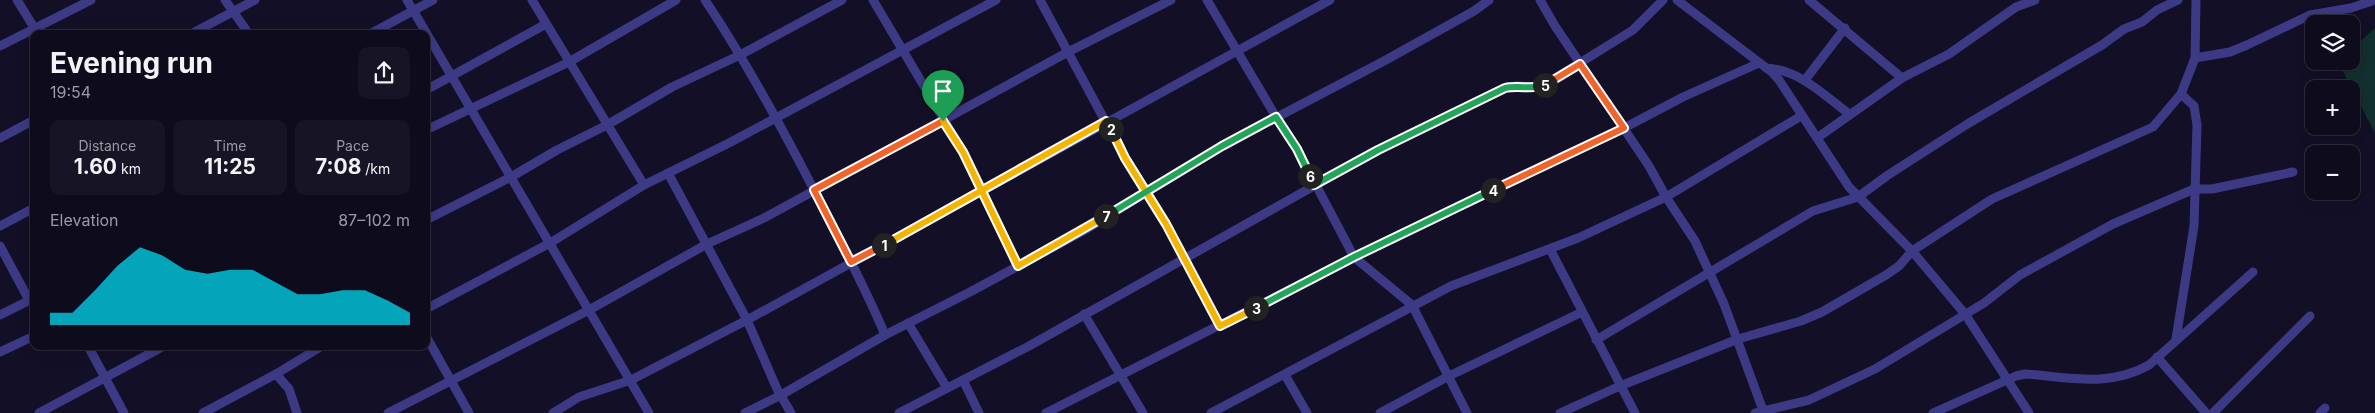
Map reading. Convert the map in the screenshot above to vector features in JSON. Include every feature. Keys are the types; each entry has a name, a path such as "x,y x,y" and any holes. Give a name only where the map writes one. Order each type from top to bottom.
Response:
{"street":[{"path":"17,0 35,30"},
{"path":"39,30 91,0"},
{"path":"225,0 246,30"},
{"path":"198,30 255,0"},
{"path":"407,0 425,30"},
{"path":"378,30 433,0"},
{"path":"532,0 644,185"},
{"path":"430,128 569,62 676,0"},
{"path":"705,0 740,55 814,190 870,299 885,335"},
{"path":"430,218 511,177 672,87 740,55 842,0"},
{"path":"874,0 943,121 963,152 1018,266"},
{"path":"430,307 550,243 644,185 903,51 996,0"},
{"path":"1040,0 1145,192 1166,224 1183,260 1220,326"},
{"path":"388,413 589,310 707,244 764,218 1068,52 1171,0"},
{"path":"1207,0 1236,51 1297,149 1314,185 1354,257 1412,306 1467,413"},
{"path":"553,413 579,397 631,380 747,320 1106,121 1330,0"},
{"path":"744,413 781,395 885,335 1085,230 1145,192 1276,117 1474,12 1489,0"},
{"path":"1540,0 1695,241 1711,272 1738,339 1761,412 1809,400 1836,389 1875,369 1965,314 2046,260 2113,224 2194,189 2212,189 2293,172"},
{"path":"898,413 963,380 1183,260 1378,150 1505,88 1516,86 1541,87 1638,26 1663,0"},
{"path":"1677,0 1779,80 1801,116 1858,197 1912,251 1965,314 2029,413"},
{"path":"1809,0 1845,28 1902,78"},
{"path":"1818,138 1849,114 1902,78 1949,54 2016,7 2036,0"},
{"path":"1596,340 1813,211 1858,197 1888,175 1969,123 2102,45 2124,29 2142,22 2157,10 2178,0"},
{"path":"1560,413 1620,386 1738,339 1801,321 1822,312 1886,276 1899,266 1912,251 1992,199 2153,127 2181,94 2195,58 2196,0"},
{"path":"2195,58 2230,52 2247,46 2310,15 2351,8 2372,1"},
{"path":"430,88 546,24"},
{"path":"1804,80 1845,28"},
{"path":"0,46 30,34"},
{"path":"430,39 649,413"},
{"path":"1046,413 1354,257 1624,128 1683,97 1762,65 1778,68 1804,80 1849,114"},
{"path":"2176,339 2192,236 2196,111 2192,102 2181,94"},
{"path":"1211,413 1412,306 1468,279 1550,249 1666,197 1801,116"},
{"path":"0,138 30,122"},
{"path":"668,173 747,320 791,413"},
{"path":"0,226 30,210"},
{"path":"0,246 30,297"},
{"path":"1550,249 1635,413"},
{"path":"1933,413 2007,380 2025,374 2081,380 2103,379 2134,373 2149,365 2253,272"},
{"path":"0,315 30,300"},
{"path":"1380,413 1447,377 1582,312"},
{"path":"1084,314 1143,413"},
{"path":"2213,413 2310,316"},
{"path":"908,323 947,388"},
{"path":"0,352 30,338"},
{"path":"430,343 469,413"},
{"path":"90,350 124,413"},
{"path":"39,413 157,350"},
{"path":"203,413 276,374 315,350"},
{"path":"2157,357 2206,413"},
{"path":"276,374 289,390 297,413"},
{"path":"1285,375 1307,413"},
{"path":"963,380 980,413"}],"green space":[{"path":"2375,28 2375,133 2360,104 2360,80 2347,80 2342,70 2360,70 2360,42"}],"route":[{"path":"943,121 814,190 844,245 851,262 920,226 982,191 1106,121 1125,158 1145,192 1166,224 1183,260 1220,326 1354,257 1624,128 1580,64 1541,87 1516,86 1505,88 1378,150 1314,185 1297,149 1276,117 1222,146 1145,192 1085,230 1018,266 1001,228 982,191 963,152 943,121"}]}
